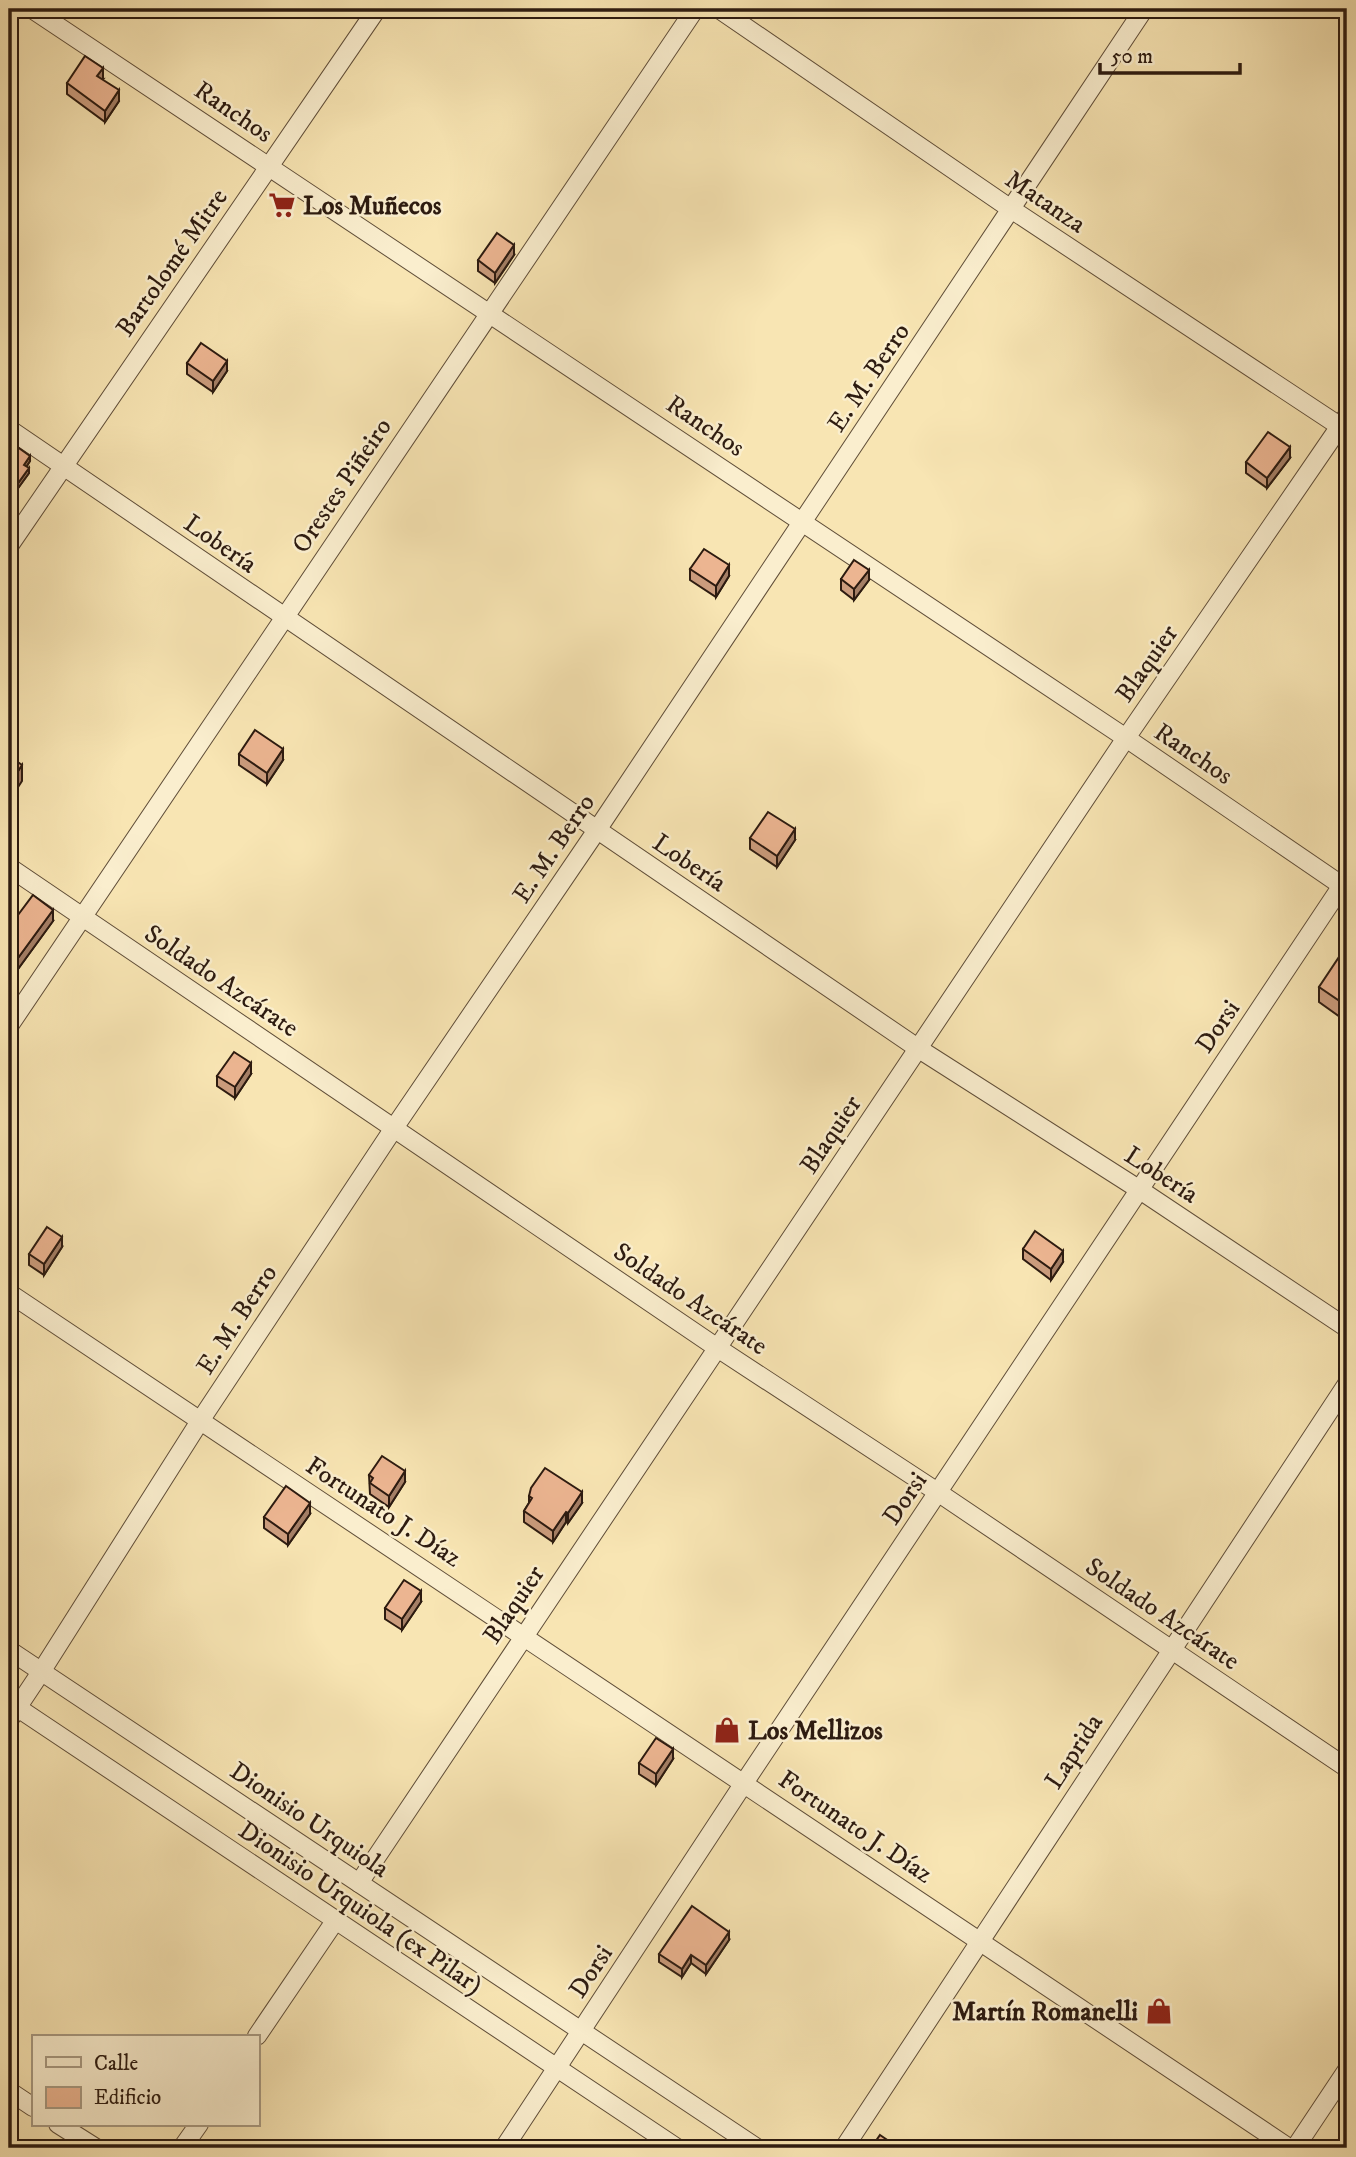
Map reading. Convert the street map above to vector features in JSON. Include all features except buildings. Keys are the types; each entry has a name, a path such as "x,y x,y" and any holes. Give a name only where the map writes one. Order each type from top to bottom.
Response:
{"street":[{"name":"Ranchos","path":"32,9 1346,884"},
{"name":"Bartolomé Mitre","path":"9,546 377,9"},
{"name":"Orestes Piñeiro","path":"9,1026 695,9"},
{"name":"Matanza","path":"719,9 1011,209 1345,424"},
{"name":"E. M. Berro","path":"11,1710 41,1672 200,1421 394,1128 597,830 1144,9"},
{"name":"Blaquier","path":"359,1883 1126,738 1345,424"},
{"name":"Lobería","path":"9,429 919,1049 1140,1190 1347,1328"},
{"name":"Soldado Azcárate","path":"9,867 716,1348 939,1493 1347,1768"},
{"name":"Dorsi","path":"504,2148 744,1783 1346,884"},
{"name":"Fortunato J. Díaz","path":"9,1293 1289,2148"},
{"name":"Laprida","path":"844,2148 1347,1384"},
{"name":"Dionisio Urquiola","path":"9,1650 582,2030"},
{"name":"Dionisio Urquiola (ex Pilar)","path":"11,1710 335,1920 677,2148"},
{"path":"258,2035 335,1920"},
{"path":"582,2030 757,2148"},
{"path":"1295,2148 1347,2070"},
{"path":"9,2091 32,2106"},
{"path":"61,2126 96,2148"},
{"path":"182,2148 198,2126"}],"place":[{"name":"Los Muñecos","path":"282,205"},
{"name":"Los Mellizos","path":"727,1730"},
{"name":"Martín Romanelli","path":"1159,2011"}]}
